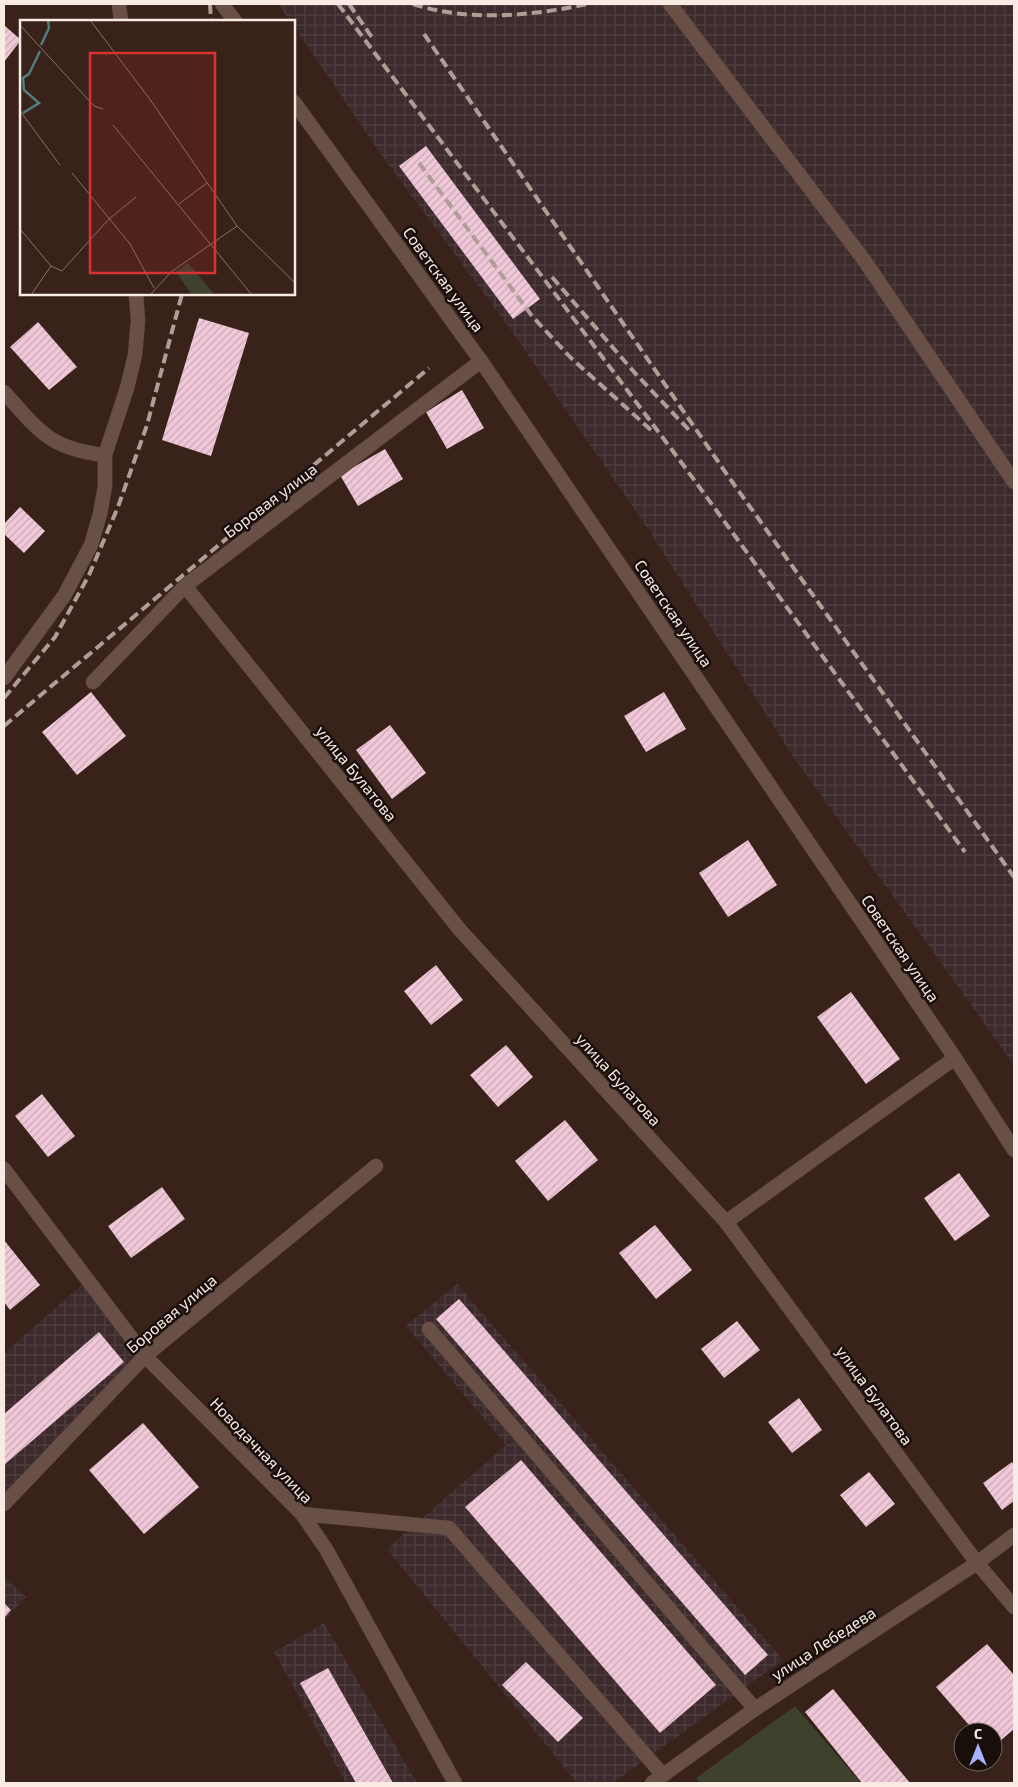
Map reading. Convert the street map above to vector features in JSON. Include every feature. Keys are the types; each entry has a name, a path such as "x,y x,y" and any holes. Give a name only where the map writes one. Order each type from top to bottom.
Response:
{"street":[{"path":"119,4 121,20"},
{"path":"222,4 234,20"},
{"path":"670,4 864,260 1014,482"},
{"name":"Советская улица","path":"295,103 481,361 955,1058 1014,1150"},
{"path":"4,678 64,596 91,545 100,514 105,486 105,454 127,388 135,355 138,321 136,295"},
{"name":"Боровая улица","path":"93,682 185,586 481,361"},
{"path":"4,392 36,427 56,443 78,452 105,454"},
{"name":"улица Булатова","path":"185,586 460,930 726,1222 977,1563 1014,1607"},
{"path":"726,1222 955,1058"},
{"name":"Боровая улица","path":"4,1504 145,1356 376,1166"},
{"name":"Новодачная улица","path":"4,1169 145,1356 302,1514 326,1549 455,1783"},
{"path":"429,1329 755,1709"},
{"path":"302,1514 448,1528 657,1779"},
{"name":"улица Лебедева","path":"657,1779 755,1709 977,1563 1014,1535"}],"shaded area":[{"path":"278,4 1014,4 1014,1065 792,755 648,529 510,329 377,149 295,27 295,20 289,20"},
{"path":"457,1284 783,1660 613,1783 577,1783 387,1549 506,1445 406,1326"},
{"path":"82,1285 145,1356 4,1504 4,1353"},
{"path":"4,1577 26,1597 4,1621"},
{"path":"324,1623 417,1783 346,1783 274,1652"}],"green space":[{"path":"795,1706 861,1783 700,1783 696,1778"}],"building":[{"path":"4,25 20,39 20,41 4,62"},
{"path":"426,146 540,299 513,319 399,166"},
{"path":"199,318 249,333 211,456 162,440"},
{"path":"38,322 77,367 49,390 10,347"},
{"path":"462,390 484,428 447,449 426,412"},
{"path":"385,449 403,479 358,506 340,475"},
{"path":"20,507 45,531 24,553 4,534 4,524"},
{"path":"91,692 126,736 77,775 42,732"},
{"path":"664,692 686,729 646,752 624,716"},
{"path":"390,725 426,773 392,799 356,750"},
{"path":"748,840 777,885 728,917 699,873"},
{"path":"436,965 463,1000 431,1025 404,991"},
{"path":"851,992 900,1059 866,1084 817,1017"},
{"path":"506,1045 533,1077 498,1107 470,1075"},
{"path":"42,1094 75,1136 48,1157 15,1116"},
{"path":"565,1120 598,1160 548,1201 515,1161"},
{"path":"959,1173 990,1216 955,1241 924,1198"},
{"path":"162,1187 185,1219 131,1258 108,1226"},
{"path":"655,1225 692,1270 656,1299 619,1253"},
{"path":"4,1240 40,1285 10,1310 4,1302"},
{"path":"459,1299 768,1655 745,1675 436,1319"},
{"path":"737,1321 760,1350 724,1378 701,1349"},
{"path":"99,1332 124,1362 4,1465 4,1414"},
{"path":"799,1398 822,1430 792,1453 768,1422"},
{"path":"143,1423 199,1487 144,1534 89,1470"},
{"path":"521,1460 716,1685 660,1733 465,1507"},
{"path":"1012,1462 1014,1465 1014,1501 1002,1510 983,1483"},
{"path":"869,1472 895,1504 866,1527 840,1495"},
{"path":"4,1603 11,1610 4,1618"},
{"path":"987,1644 1014,1675 1014,1729 1003,1738 1003,1722 966,1722 936,1687"},
{"path":"526,1662 583,1718 558,1742 502,1685"},
{"path":"328,1668 393,1783 356,1783 300,1683"},
{"path":"833,1689 910,1783 862,1783 805,1712"}],"railway":[{"path":"210,4 211,20"},
{"path":"338,4 684,466 965,852"},
{"path":"349,4 373,39"},
{"path":"413,4 434,10 478,15 544,12 588,4"},
{"path":"424,34 728,476 1014,877"},
{"path":"419,163 532,316 571,358 651,430"},
{"path":"552,277 634,372 689,430"},
{"path":"4,698 55,637 89,575 118,507 147,425 182,295"},
{"path":"4,726 429,368"}]}
